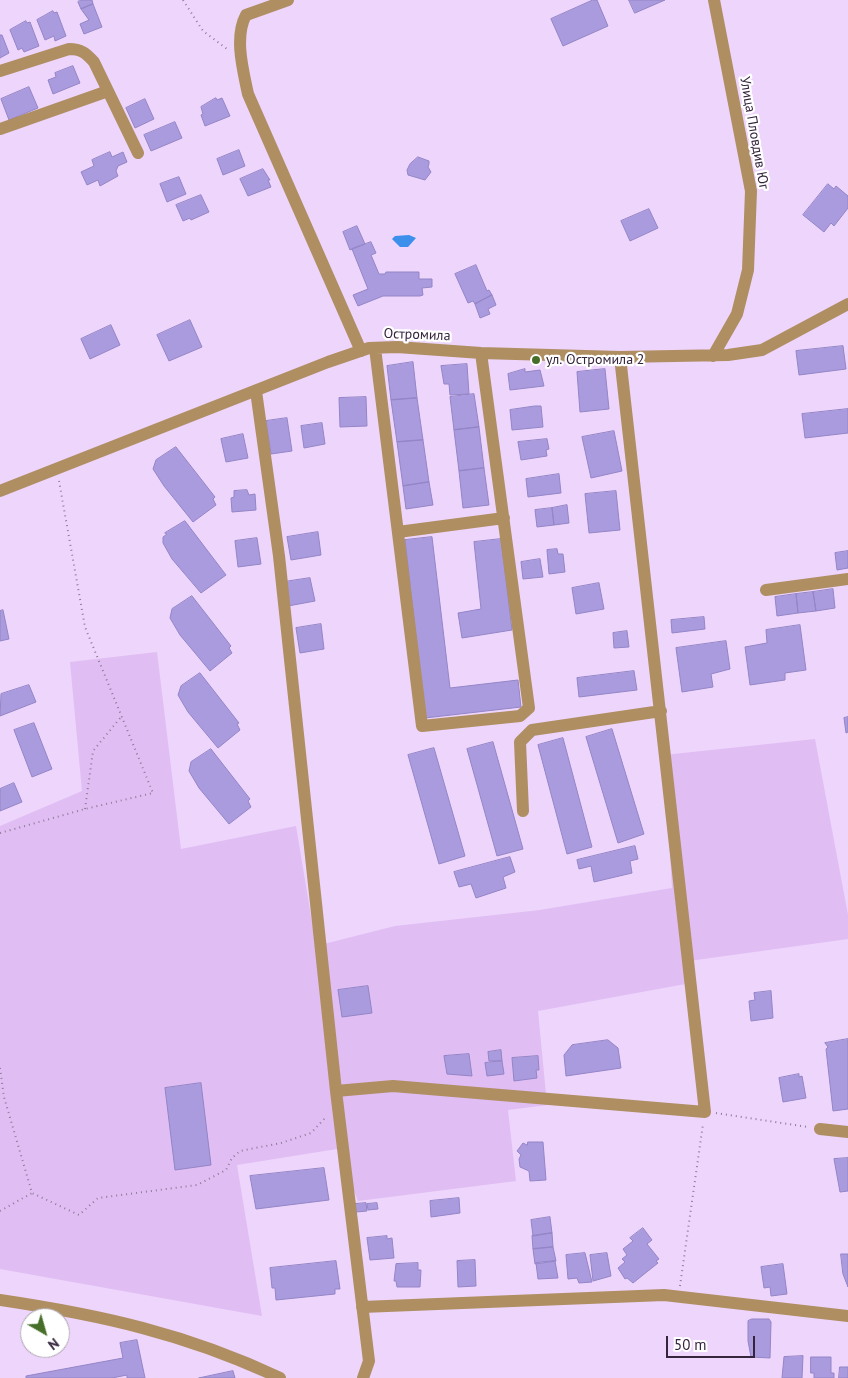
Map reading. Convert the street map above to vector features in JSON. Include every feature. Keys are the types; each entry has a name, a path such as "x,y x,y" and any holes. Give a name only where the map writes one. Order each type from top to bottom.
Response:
{"street":[{"path":"288,0 246,15 242,24 242,58 248,94 362,351"},
{"name":"Улица Пловдив Юг","path":"713,356 737,314 748,270 751,190 714,0"},
{"path":"0,70 69,49 78,49 86,53 94,62 138,153"},
{"path":"0,129 108,91"},
{"name":"Остромила","path":"0,491 256,391 362,351 375,348 397,347 481,353 620,357 713,356 762,350 848,304"},
{"path":"375,348 422,726 520,716 529,708 481,353"},
{"path":"336,1091 393,1086 705,1112 620,357"},
{"path":"256,391 279,556 336,1091 369,1361 363,1378"},
{"path":"398,532 504,518"},
{"path":"766,590 848,578"},
{"path":"523,811 520,742 532,730 661,711"},
{"path":"820,1129 848,1132"},
{"path":"362,1307 664,1295 848,1316"},
{"path":"0,1300 82,1312 174,1335 248,1363 280,1378"}],"path":[{"path":"183,0 203,31 242,58"},
{"path":"0,833 85,809 154,793 85,627 57,469"},
{"path":"85,809 93,751 122,716"},
{"path":"0,1068 4,1097 32,1193 79,1215 98,1198 197,1185 226,1170 232,1158 240,1151 281,1143 311,1133 329,1115"},
{"path":"679,1297 705,1112 820,1129"},
{"path":"0,1211 32,1193"}],"shaded area":[{"path":"157,652 181,849 296,826 316,946 395,926 540,910 672,888 664,755 815,739 848,915 848,939 689,961 691,983 538,1011 547,1105 508,1110 516,1181 358,1201 337,1149 237,1165 262,1316 0,1269 0,826 82,791 70,662"}],"water":[{"path":"409,235 416,238 408,247 400,247 392,239 395,236"}],"building":[{"path":"80,0 92,0 93,4 81,9 78,2"},
{"path":"593,0 597,0 608,26 563,46 551,19"},
{"path":"629,0 665,0 635,13"},
{"path":"93,4 102,27 84,34 80,24 89,20 81,9"},
{"path":"53,11 54,13 57,12 66,36 55,41 54,36 45,40 37,20"},
{"path":"26,21 27,23 30,22 39,46 24,52 22,48 18,50 10,30"},
{"path":"0,35 2,35 9,53 0,58"},
{"path":"73,66 80,83 53,94 48,80 56,77 55,73"},
{"path":"29,87 38,108 9,120 1,99"},
{"path":"216,98 217,100 222,98 230,116 205,126 201,115 203,114 201,107"},
{"path":"145,99 154,119 135,128 126,108"},
{"path":"175,122 182,138 151,151 144,135"},
{"path":"239,150 245,166 223,175 217,159"},
{"path":"110,152 112,157 123,152 127,162 118,166 116,171 118,176 100,186 98,180 87,185 81,172 94,166 92,160"},
{"path":"418,157 429,161 428,167 431,172 425,180 408,175 407,170 410,164"},
{"path":"263,169 270,180 268,180 271,187 248,196 240,179"},
{"path":"179,177 186,194 167,202 160,184"},
{"path":"828,184 834,189 836,186 848,196 848,208 834,226 831,223 824,232 803,215"},
{"path":"201,195 209,212 191,220 190,218 183,221 176,205"},
{"path":"649,209 658,228 630,241 621,221"},
{"path":"357,226 365,244 350,250 343,232"},
{"path":"371,242 376,253 371,255 379,274 385,274 386,272 419,272 419,279 432,279 432,287 422,288 423,295 420,296 383,296 358,306 353,295 368,289 352,249"},
{"path":"476,265 487,291 489,290 492,295 475,304 473,301 468,303 455,274"},
{"path":"492,295 496,305 488,309 490,314 480,318 475,304"},
{"path":"190,320 202,347 169,361 157,335"},
{"path":"111,325 120,345 90,359 81,339"},
{"path":"843,346 846,369 799,375 796,351"},
{"path":"413,362 417,398 391,400 387,366"},
{"path":"467,364 469,394 450,395 449,384 444,384 441,366"},
{"path":"525,369 525,372 540,370 544,386 510,390 508,374"},
{"path":"605,369 609,409 580,412 577,372"},
{"path":"474,394 479,427 454,430 450,397"},
{"path":"366,397 367,426 340,427 339,398"},
{"path":"417,398 423,440 397,442 391,400"},
{"path":"541,406 543,427 512,430 510,410"},
{"path":"848,409 848,433 805,438 802,414"},
{"path":"287,418 292,451 271,454 266,421"},
{"path":"322,423 325,444 304,448 301,426"},
{"path":"479,427 484,468 459,471 454,430"},
{"path":"614,431 622,471 591,478 582,437"},
{"path":"243,434 248,458 226,462 221,439"},
{"path":"547,439 549,449 546,450 547,456 521,460 518,442"},
{"path":"423,440 429,482 403,486 397,442"},
{"path":"176,447 215,497 213,499 216,505 193,522 153,469 156,460"},
{"path":"484,468 489,505 463,508 459,471"},
{"path":"559,474 561,493 528,497 526,479"},
{"path":"429,482 433,505 406,509 403,486"},
{"path":"247,490 249,495 255,494 256,510 232,512 231,498 234,497 234,491"},
{"path":"616,491 620,530 589,533 585,494"},
{"path":"567,505 569,523 554,525 552,508"},
{"path":"552,508 554,525 537,527 535,510"},
{"path":"185,521 226,575 201,593 172,559 163,543 163,537 167,534 165,533"},
{"path":"318,532 321,555 291,560 287,537"},
{"path":"432,537 450,688 518,680 521,707 425,718 405,540"},
{"path":"257,538 261,564 238,567 235,541"},
{"path":"501,539 512,630 462,638 458,613 481,609 474,542"},
{"path":"557,549 558,554 563,554 565,572 549,574 547,550"},
{"path":"848,551 848,568 837,570 835,553"},
{"path":"540,559 543,577 523,579 521,562"},
{"path":"310,578 315,601 288,606 284,582"},
{"path":"599,583 604,609 576,614 572,588"},
{"path":"833,589 835,608 816,611 813,592"},
{"path":"813,592 816,611 798,613 796,594"},
{"path":"796,594 798,613 777,616 775,597"},
{"path":"192,596 231,646 229,648 232,653 210,671 180,635 170,618 172,609"},
{"path":"3,610 9,639 0,641 0,611"},
{"path":"704,617 705,629 672,633 671,620"},
{"path":"321,624 324,649 300,653 296,628"},
{"path":"800,625 806,670 785,673 785,680 750,685 745,647 767,643 766,630"},
{"path":"627,631 629,647 614,648 613,633"},
{"path":"726,641 730,669 711,674 713,687 682,692 676,648"},
{"path":"634,671 637,690 579,697 577,678"},
{"path":"200,673 239,723 237,724 240,730 218,748 188,712 178,695 181,686"},
{"path":"29,685 36,702 0,716 1,694"},
{"path":"848,717 848,732 846,733 844,718"},
{"path":"34,723 52,769 32,777 14,730"},
{"path":"612,729 644,834 618,843 586,737"},
{"path":"563,738 592,847 567,854 538,745"},
{"path":"493,742 523,849 497,856 467,749"},
{"path":"434,748 465,856 439,864 408,755"},
{"path":"211,749 250,799 248,801 251,807 229,824 199,788 189,771 191,762"},
{"path":"14,783 22,802 0,811 0,789"},
{"path":"635,846 638,859 630,861 632,873 594,882 591,866 579,869 577,860"},
{"path":"510,857 515,872 503,877 506,888 476,898 471,884 459,887 454,872"},
{"path":"368,986 372,1013 342,1017 338,990"},
{"path":"771,991 773,1018 751,1021 749,1001 755,1000 754,993"},
{"path":"848,1039 848,1109 833,1111 826,1049 828,1047 825,1043"},
{"path":"608,1040 618,1048 621,1068 566,1076 564,1055 572,1045"},
{"path":"501,1050 502,1061 489,1061 488,1052"},
{"path":"469,1054 472,1076 447,1074 444,1056"},
{"path":"538,1056 539,1070 536,1070 537,1078 514,1081 512,1058"},
{"path":"502,1061 504,1074 487,1076 485,1063"},
{"path":"799,1074 799,1077 802,1076 806,1098 783,1102 779,1078"},
{"path":"201,1083 211,1165 175,1170 165,1088"},
{"path":"528,1142 543,1142 546,1180 530,1181 529,1171 520,1167 519,1159 521,1155 517,1151 523,1143 527,1145"},
{"path":"848,1158 848,1191 840,1192 834,1159"},
{"path":"324,1168 329,1200 256,1209 250,1176"},
{"path":"459,1198 460,1213 431,1217 430,1201"},
{"path":"366,1203 367,1211 356,1212 355,1204"},
{"path":"377,1203 378,1209 368,1210 367,1204"},
{"path":"550,1217 552,1233 533,1236 531,1220"},
{"path":"643,1228 652,1240 647,1244 659,1259 656,1261 658,1263 633,1283 627,1278 625,1279 618,1268 625,1262 622,1259 627,1255 623,1249 633,1241 630,1238"},
{"path":"552,1233 553,1247 533,1249 532,1236"},
{"path":"387,1236 387,1239 392,1238 394,1258 370,1260 367,1238"},
{"path":"553,1247 556,1261 535,1264 533,1249"},
{"path":"585,1253 592,1282 579,1283 577,1278 568,1279 566,1255"},
{"path":"607,1253 611,1276 593,1281 590,1255"},
{"path":"841,1254 848,1254 848,1287 843,1274"},
{"path":"475,1260 476,1286 458,1287 457,1261"},
{"path":"336,1261 340,1289 335,1289 335,1294 276,1300 275,1288 272,1288 270,1268"},
{"path":"555,1261 558,1278 538,1279 536,1263"},
{"path":"418,1263 418,1270 421,1270 420,1287 397,1287 396,1281 394,1281 396,1264"},
{"path":"783,1264 787,1294 771,1296 770,1287 764,1288 761,1267"},
{"path":"752,1319 769,1319 771,1322 770,1358 751,1357 748,1341 748,1321"},
{"path":"137,1340 145,1378 127,1378 127,1375 112,1378 26,1378 26,1376 123,1358 120,1343"},
{"path":"803,1356 802,1378 782,1378 784,1357"},
{"path":"811,1357 831,1357 831,1373 834,1373 834,1378 814,1378 814,1373 811,1373"},
{"path":"840,1367 848,1367 848,1378 839,1378"},
{"path":"233,1371 235,1378 199,1378"}],"place":[{"name":"ул. Остромила 2","path":"536,360"}]}
